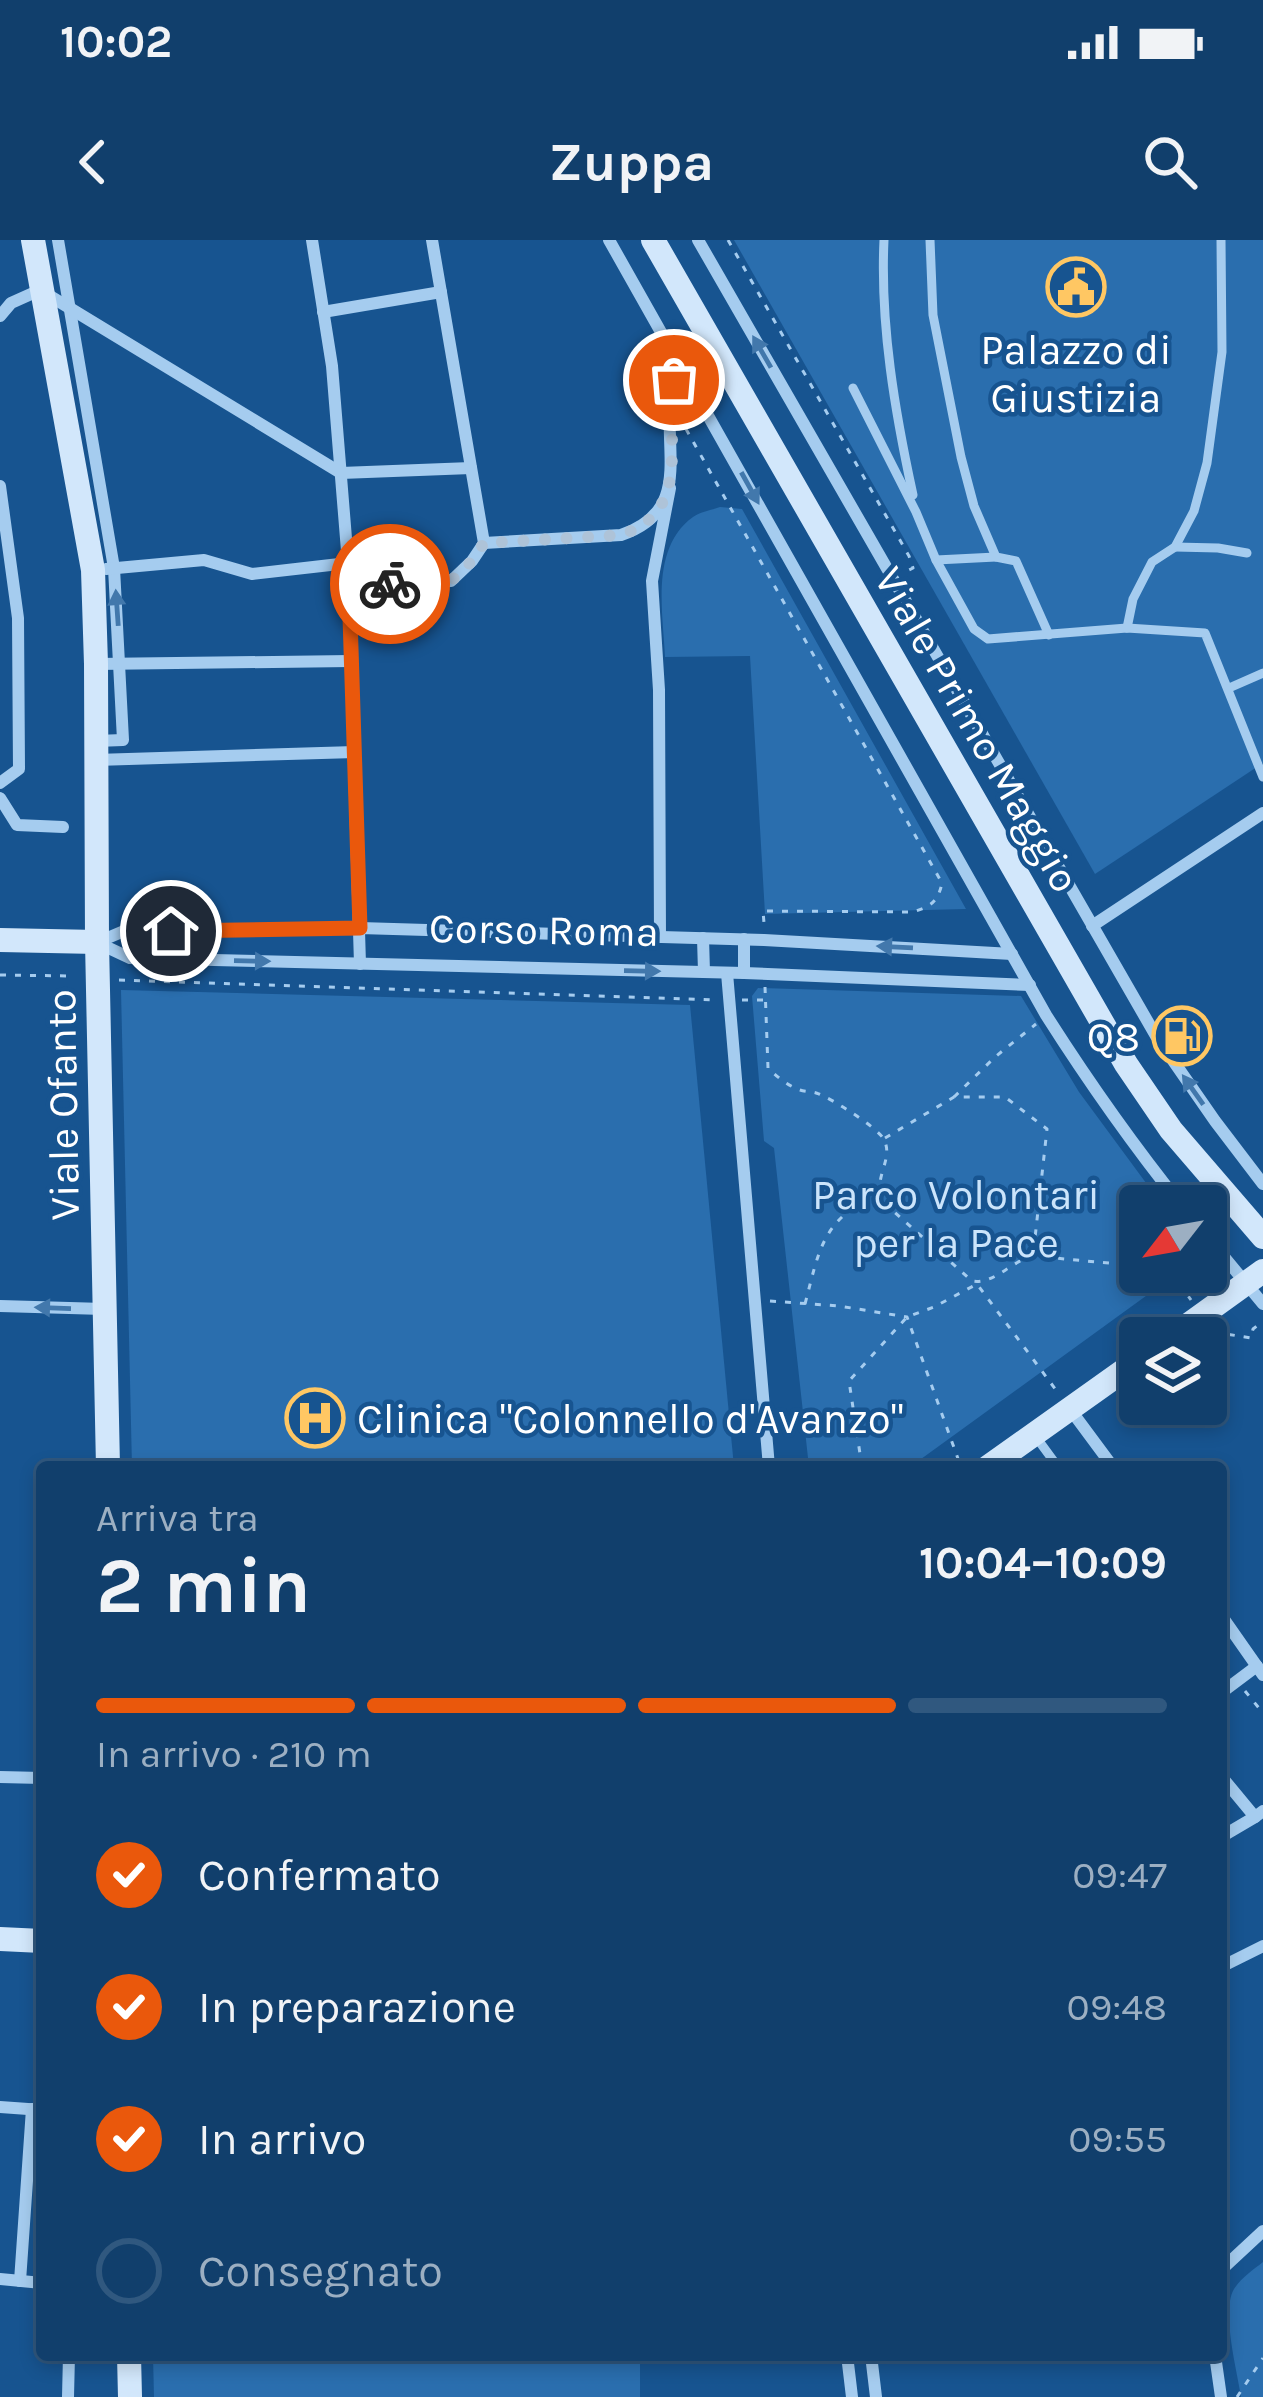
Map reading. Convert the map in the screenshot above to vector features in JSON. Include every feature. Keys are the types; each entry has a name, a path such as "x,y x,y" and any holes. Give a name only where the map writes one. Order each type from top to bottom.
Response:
{"main road":[{"name":"Viale Ofanto","path":"33,240 40,290 104,569 108,664 96,751 108,1461"},
{"name":"Viale Primo Maggio","path":"653,240 1126,1064 1172,1130 1263,1237"},
{"name":"Corso Roma","path":"0,940 97,942"},
{"path":"1199,1317 1254,1277"},
{"path":"996,1461 1119,1374"},
{"path":"0,1939 36,1940"},
{"path":"129,2361 130,2397"}],"street":[{"name":"Viale Ofanto","path":"58,240 104,569"},
{"path":"312,240 332,366 348,562 360,964"},
{"path":"349,586 451,581 484,543 432,240"},
{"name":"Viale Primo Maggio","path":"610,240 1046,1015 1166,1185"},
{"name":"Viale Primo Maggio","path":"698,240 1156,1036 1263,1184"},
{"path":"0,316 11,303 40,290 341,472 471,468"},
{"path":"323,312 441,292"},
{"path":"670,399 682,367"},
{"name":"Corso Roma","path":"660,937 659,690 652,581 670,488 670,399"},
{"path":"0,486 18,619 19,770 0,783"},
{"path":"484,543 621,535 643,527 658,512 670,488"},
{"path":"104,569 204,560 252,574 348,562"},
{"path":"108,664 351,661"},
{"path":"96,751 355,752"},
{"path":"0,798 17,825 63,827"},
{"path":"1092,926 1263,813"},
{"name":"Corso Roma","path":"97,942 124,931 360,928 744,939 1012,953"},
{"name":"Corso Roma","path":"703,938 704,972"},
{"path":"744,939 744,973"},
{"name":"Corso Roma","path":"97,942 130,958 1030,985"},
{"path":"727,973 769,1461"},
{"path":"1227,1261 1254,1277 1263,1304"},
{"path":"0,1306 105,1310"},
{"path":"1070,1409 1109,1461"},
{"path":"1227,1623 1260,1670 1227,1689"},
{"path":"0,1777 36,1778"},
{"path":"1227,1783 1259,1814 1227,1834"},
{"path":"1227,1964 1263,1946"},
{"path":"0,2107 36,2110"},
{"path":"20,2281 36,2120"},
{"path":"1227,2264 1263,2231"},
{"path":"0,2279 36,2282"},
{"path":"68,2397 69,2361"},
{"path":"848,2361 852,2397"},
{"path":"872,2361 876,2397"},
{"path":"1216,2361 1221,2397"}],"lane":[{"path":"884,240 882,288 891,374 916,512"},
{"path":"930,240 933,315 961,457 974,506 996,556"},
{"path":"1127,628 1133,599 1152,562 1175,547 1194,511 1207,463 1222,352 1221,240"},
{"path":"853,388 974,629 988,638 1127,628 1205,633 1259,752 1263,777"},
{"path":"1175,547 1247,553"},
{"path":"936,560 996,556 1016,561 1049,635"},
{"path":"1229,688 1263,673"},
{"path":"1034,1434 1054,1461"}],"path":[{"path":"670,399 942,883 930,907 912,912 764,911 764,940"},
{"path":"765,974 768,1068 798,1090 822,1095 883,1139 886,1156 879,1194 884,1203 977,1284 1070,1409"},
{"path":"0,975 80,976 98,984 120,980 765,1000"},
{"path":"883,1139 954,1097 1046,1015"},
{"path":"954,1097 1005,1097 1047,1129 1033,1256"},
{"path":"805,1304 822,1240 854,1205 879,1194"},
{"path":"861,1461 849,1381 907,1317 984,1282 1022,1258 1119,1264"},
{"path":"756,1300 907,1317"},
{"path":"907,1317 959,1461"},
{"path":"1245,1690 1263,1713"},
{"path":"1237,2397 1263,2359"}],"green space":[{"path":"734,240 1263,240 1263,763 1095,874"},
{"path":"720,507 742,509 966,909 765,914 750,656 665,657 662,582 670,546 693,517"},
{"name":"Parco Volontari per la Pace","path":"758,988 1021,996 1079,1092 1148,1185 1119,1185 1119,1293 1150,1293 918,1461 808,1461 774,1148 764,1141 752,996"},
{"path":"121,990 690,1005 733,1461 132,1461"},
{"path":"1263,2262 1263,2397 1241,2397 1229,2326 1230,2299 1240,2281"},
{"path":"153,2361 640,2361 640,2397 154,2397"}],"way so far":[{"path":"390,584 451,581 484,543 621,535 643,527 658,512 670,488 674,380"}],"place":[{"name":"Palazzo di Giustizia","path":"1076,287"},
{"name":"Q8","path":"1182,1036"},
{"name":"Clinica \"Colonnello d'Avanzo\"","path":"315,1418"}],"route":[{"path":"171,931 360,928 349,586 390,584"}]}
